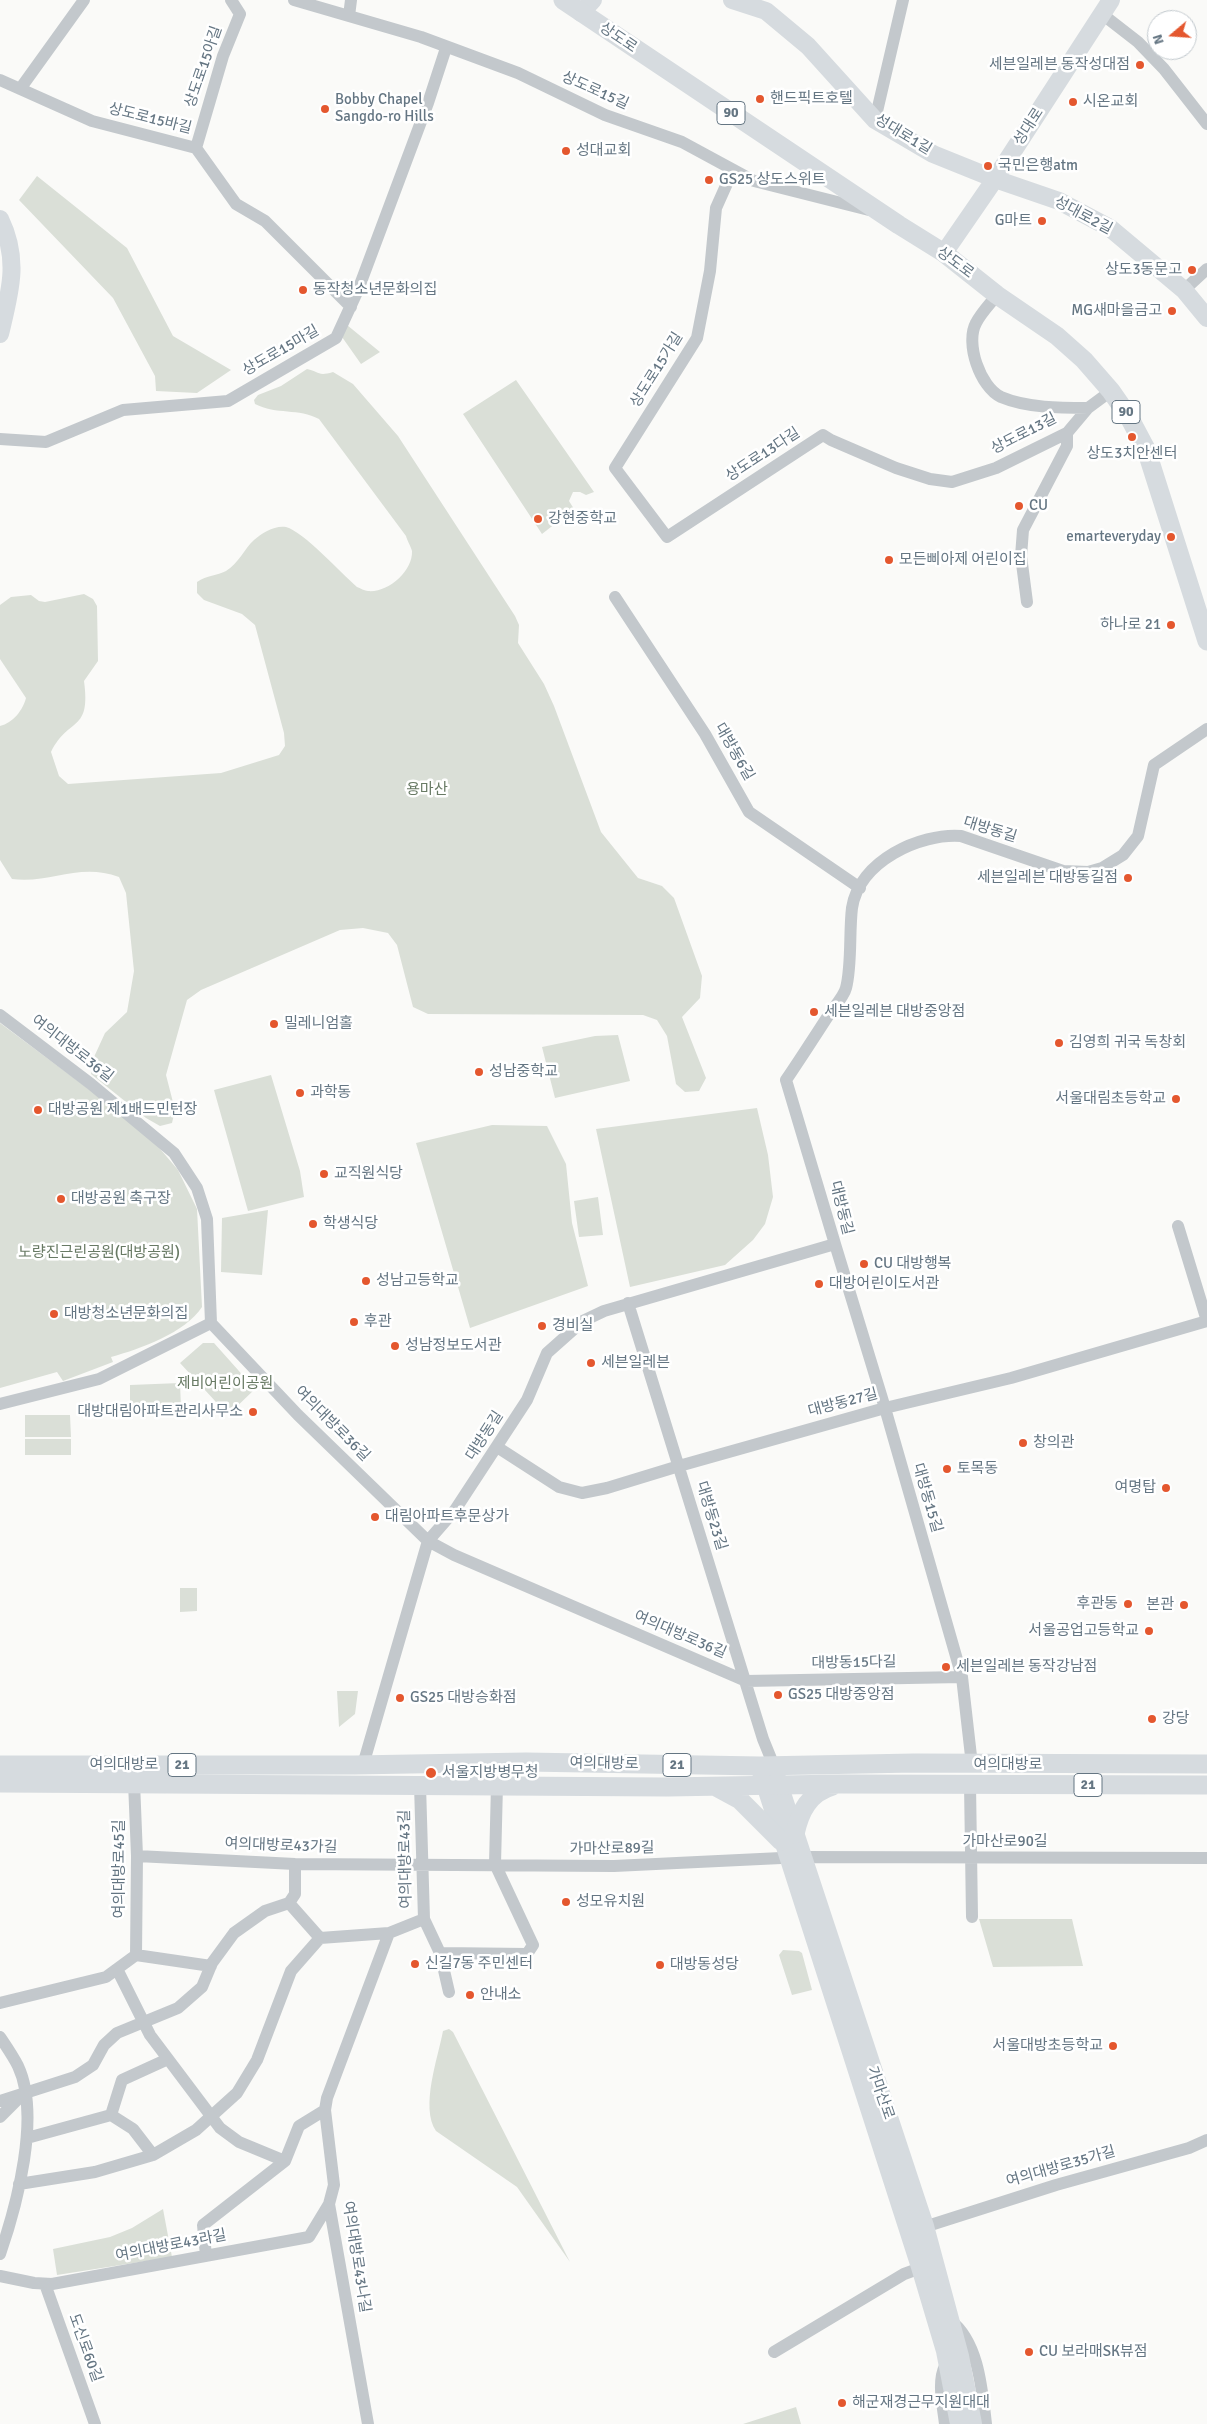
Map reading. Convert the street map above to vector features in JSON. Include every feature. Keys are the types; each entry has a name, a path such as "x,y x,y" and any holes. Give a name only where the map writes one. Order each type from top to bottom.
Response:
{"main road":[{"name":"상도로","path":"563,0 587,6 881,213 944,253 996,295 1057,336 1089,365 1130,417 1146,449 1207,641"},
{"name":"여의대방로","path":"0,1766 420,1765 526,1762 769,1775 840,1784 971,1774 1207,1764"},
{"name":"여의대방로","path":"0,1783 134,1782 714,1786 769,1775 904,1764 971,1774 1207,1785"},
{"path":"363,1765 364,1784"},
{"path":"420,1765 420,1785"},
{"path":"714,1786 740,1800 792,1848 808,1802 815,1794 840,1784"}],"street":[{"path":"20,89 84,0"},
{"name":"상도로15아길","path":"196,148 220,62 240,14 230,0"},
{"name":"상도로15길","path":"294,0 421,37 446,48 518,73 605,115 682,142 754,181 881,213"},
{"path":"349,16 351,0"},
{"name":"성대로1길","path":"732,0 766,11 801,40 875,120 933,154 995,179"},
{"path":"875,120 902,0"},
{"path":"1107,7 1164,69 1207,124"},
{"name":"성대로","path":"944,253 995,179 1107,7"},
{"name":"상도로15마길","path":"0,439 46,442 122,410 228,401 336,338 351,306 428,103 446,48"},
{"name":"상도로15바길","path":"0,80 92,121 196,148 236,204 265,221 351,306"},
{"name":"상도로15가길","path":"667,537 615,468 696,338 710,271 716,208 733,170"},
{"name":"성대로2길","path":"995,179 1059,201 1110,228 1184,290 1207,318"},
{"path":"0,219 10,239 12,284 0,334"},
{"path":"1184,290 1207,269"},
{"path":"996,295 975,324 972,335 977,365 981,376 994,392 1002,397 1051,408 1088,408"},
{"name":"상도로13길","path":"968,478 996,468 1067,433 1088,408 1111,391"},
{"path":"1027,602 1021,556 1022,530 1067,446 1067,433"},
{"name":"상도로13다길","path":"667,537 824,435 831,440 896,468 930,479 952,482 968,478"},
{"name":"대방동6길","path":"615,597 705,734 749,812 860,888"},
{"name":"대방동길","path":"363,1765 428,1541 456,1510 497,1448 531,1394 547,1353 583,1321 628,1303 836,1244 786,1080 846,989 853,906 860,888 883,861 914,843 946,835 961,836 1063,871 1088,872 1102,868 1123,855 1138,836 1154,765 1207,729"},
{"name":"여의대방로36길","path":"0,1015 150,1131 174,1153 190,1174 203,1202 207,1219 210,1323 298,1415 428,1541 485,1569 746,1681"},
{"name":"대방동27길","path":"497,1448 559,1487 582,1493 606,1488 885,1408 1011,1378 1207,1321 1178,1226"},
{"name":"대방동15길","path":"836,1244 962,1677 971,1774 970,1859 972,1917"},
{"name":"대방동23길","path":"628,1303 746,1681 763,1739 769,1775"},
{"path":"0,1404 98,1379 210,1323"},
{"name":"대방동15다길","path":"746,1681 962,1677"},
{"name":"가마산로","path":"769,1775 928,2265 950,2320 971,2405 973,2424"},
{"name":"여의대방로45길","path":"134,1782 137,1856 136,1955"},
{"name":"여의대방로43길","path":"420,1785 424,1919 440,1953 449,1992"},
{"path":"440,1953 527,1954 532,1945 495,1864 497,1785"},
{"name":"가마산로90길","path":"792,1848 970,1859 1207,1858"},
{"name":"가마산로89길","path":"422,1865 626,1866 792,1848"},
{"name":"여의대방로43가길","path":"137,1856 295,1864 422,1865"},
{"path":"0,2101 75,2077 93,2065 104,2045 117,2033 178,2008 202,1987 211,1966 234,1933 265,1911 289,1903 295,1894 295,1864"},
{"path":"289,1903 320,1938"},
{"path":"19,2184 95,2172 153,2155 196,2130 237,2093 257,2060 291,1971 320,1938 390,1933 424,1919"},
{"name":"여의대방로43나길","path":"368,2424 329,2204 334,2185 325,2110 327,2098 390,1933"},
{"path":"0,2004 106,1977 136,1955 211,1966"},
{"path":"117,1969 143,2022 168,2059 220,2128 239,2142 285,2161"},
{"path":"0,2037 19,2067 25,2093 27,2138 12,2219 0,2254"},
{"path":"111,2115 122,2080 168,2059"},
{"path":"0,2117 12,2103 25,2093"},
{"path":"206,2256 203,2225 285,2161 299,2126 325,2110"},
{"path":"27,2138 111,2115 133,2130 153,2155"},
{"name":"여의대방로35가길","path":"917,2229 1056,2185 1189,2148 1207,2140"},
{"name":"여의대방로43라길","path":"0,2276 52,2284 309,2237 329,2204"},
{"path":"774,2352 904,2274 928,2265"},
{"name":"가마산로","path":"928,2265 959,2424"},
{"name":"도신로60길","path":"45,2284 95,2424"},
{"path":"950,2320 962,2329 971,2348 983,2392 986,2424"},
{"path":"945,2424 942,2371 948,2361"}],"green space":[{"path":"37,176 127,248 173,336 231,370 197,393 156,391 155,376 113,298 19,200"},
{"path":"347,325 380,352 361,364 342,337"},
{"name":"용마산","path":"307,369 321,374 333,372 353,384 398,436 515,616 519,625 518,643 544,684 554,706 601,832 638,878 662,886 674,898 702,976 700,998 682,1017 706,1078 699,1091 685,1092 676,1084 667,1036 657,1020 643,1015 428,1014 413,1007 397,945 388,933 363,928 340,930 201,990 187,1000 166,1075 175,1110 172,1123 160,1126 146,1118 91,1074 94,1057 105,1033 127,1012 134,971 126,893 119,877 105,873 78,872 40,879 12,879 0,860 0,726 9,722 17,715 26,698 0,659 0,605 11,597 31,595 39,601 45,602 84,594 93,599 97,606 98,661 84,681 84,709 81,717 58,741 51,752 59,776 68,784 221,773 279,755 285,746 284,733 255,625 242,614 204,600 197,593 197,582 226,571 254,540 265,532 277,527 286,527 294,530 357,587 367,591 376,591 398,579 408,566 412,551 406,536 319,419 255,404 254,400 258,395 281,386"},
{"path":"516,380 594,492 586,495 580,492 573,492 569,501 574,509 542,534 463,414"},
{"name":"노량진근린공원(대방공원)","path":"0,1023 145,1131 178,1170 197,1209 202,1307 185,1325 148,1345 111,1357 113,1362 63,1381 57,1372 0,1388"},
{"path":"618,1035 630,1081 555,1098 542,1047 595,1036"},
{"path":"271,1075 300,1171 304,1197 248,1211 214,1090"},
{"path":"757,1108 768,1155 773,1197 765,1224 753,1240 725,1265 630,1287 596,1129"},
{"path":"492,1125 547,1126 566,1164 572,1223 588,1286 470,1328 416,1143"},
{"path":"598,1197 603,1235 579,1237 574,1201"},
{"path":"268,1210 262,1275 221,1272 222,1218"},
{"name":"제비어린이공원","path":"203,1343 214,1343 255,1389 228,1415 180,1363"},
{"path":"180,1383 181,1408 130,1408 130,1385"},
{"path":"25,1415 70,1415 71,1437 25,1437"},
{"path":"25,1439 71,1439 71,1455 25,1455"},
{"path":"180,1588 197,1588 197,1611 180,1612"},
{"path":"337,1691 358,1691 355,1714 339,1727"},
{"path":"979,1919 1072,1919 1083,1966 993,1967"},
{"path":"783,1950 799,1951 802,1953 812,1990 792,1995 779,1955"},
{"path":"449,2029 453,2032 570,2262 517,2187 436,2131 432,2121 430,2096 434,2068 443,2031"},
{"path":"163,2209 172,2257 57,2275 53,2249 110,2237 132,2228"},
{"path":"796,2407 801,2424 743,2424"}],"place":[{"name":"세븐일레븐 동작성대점","path":"1140,65"},
{"name":"핸드픽트호텔","path":"760,99"},
{"name":"시온교회","path":"1073,102"},
{"name":"Bobby Chapel Sangdo-ro Hills","path":"325,109"},
{"name":"성대교회","path":"566,151"},
{"name":"국민은행atm","path":"988,166"},
{"name":"GS25 상도스위트","path":"709,180"},
{"name":"G마트","path":"1042,221"},
{"name":"상도3동문고","path":"1192,270"},
{"name":"동작청소년문화의집","path":"303,290"},
{"name":"MG새마을금고","path":"1172,311"},
{"name":"상도3치안센터","path":"1132,437"},
{"name":"CU","path":"1019,506"},
{"name":"강현중학교","path":"538,519"},
{"name":"emarteveryday","path":"1171,537"},
{"name":"모든삐아제 어린이집","path":"889,560"},
{"name":"하나로 21","path":"1171,625"},
{"name":"세븐일레븐 대방동길점","path":"1128,878"},
{"name":"세븐일레븐 대방중앙점","path":"814,1012"},
{"name":"밀레니엄홀","path":"274,1024"},
{"name":"김영희 귀국 독창회","path":"1059,1043"},
{"name":"성남중학교","path":"479,1072"},
{"name":"과학동","path":"300,1093"},
{"name":"서울대림초등학교","path":"1176,1099"},
{"name":"대방공원 제1배드민턴장","path":"38,1110"},
{"name":"교직원식당","path":"324,1174"},
{"name":"대방공원 축구장","path":"61,1199"},
{"name":"학생식당","path":"313,1224"},
{"name":"CU 대방행복","path":"864,1264"},
{"name":"성남고등학교","path":"366,1281"},
{"name":"대방어린이도서관","path":"819,1284"},
{"name":"대방청소년문화의집","path":"54,1314"},
{"name":"후관","path":"354,1322"},
{"name":"경비실","path":"542,1326"},
{"name":"성남정보도서관","path":"395,1346"},
{"name":"세븐일레븐","path":"591,1363"},
{"name":"대방대림아파트관리사무소","path":"253,1412"},
{"name":"창의관","path":"1023,1443"},
{"name":"토목동","path":"947,1469"},
{"name":"여명탑","path":"1166,1488"},
{"name":"대림아파트후문상가","path":"375,1517"},
{"name":"후관동","path":"1128,1604"},
{"name":"본관","path":"1184,1605"},
{"name":"서울공업고등학교","path":"1149,1631"},
{"name":"세븐일레븐 동작강남점","path":"946,1667"},
{"name":"GS25 대방중앙점","path":"778,1695"},
{"name":"GS25 대방승화점","path":"400,1698"},
{"name":"강당","path":"1152,1719"},
{"name":"서울지방병무청","path":"431,1773"},
{"name":"성모유치원","path":"566,1902"},
{"name":"신길7동 주민센터","path":"415,1964"},
{"name":"대방동성당","path":"660,1965"},
{"name":"안내소","path":"470,1995"},
{"name":"서울대방초등학교","path":"1113,2046"},
{"name":"CU 보라매SK뷰점","path":"1029,2352"},
{"name":"해군재경근무지원대대","path":"842,2403"}]}
